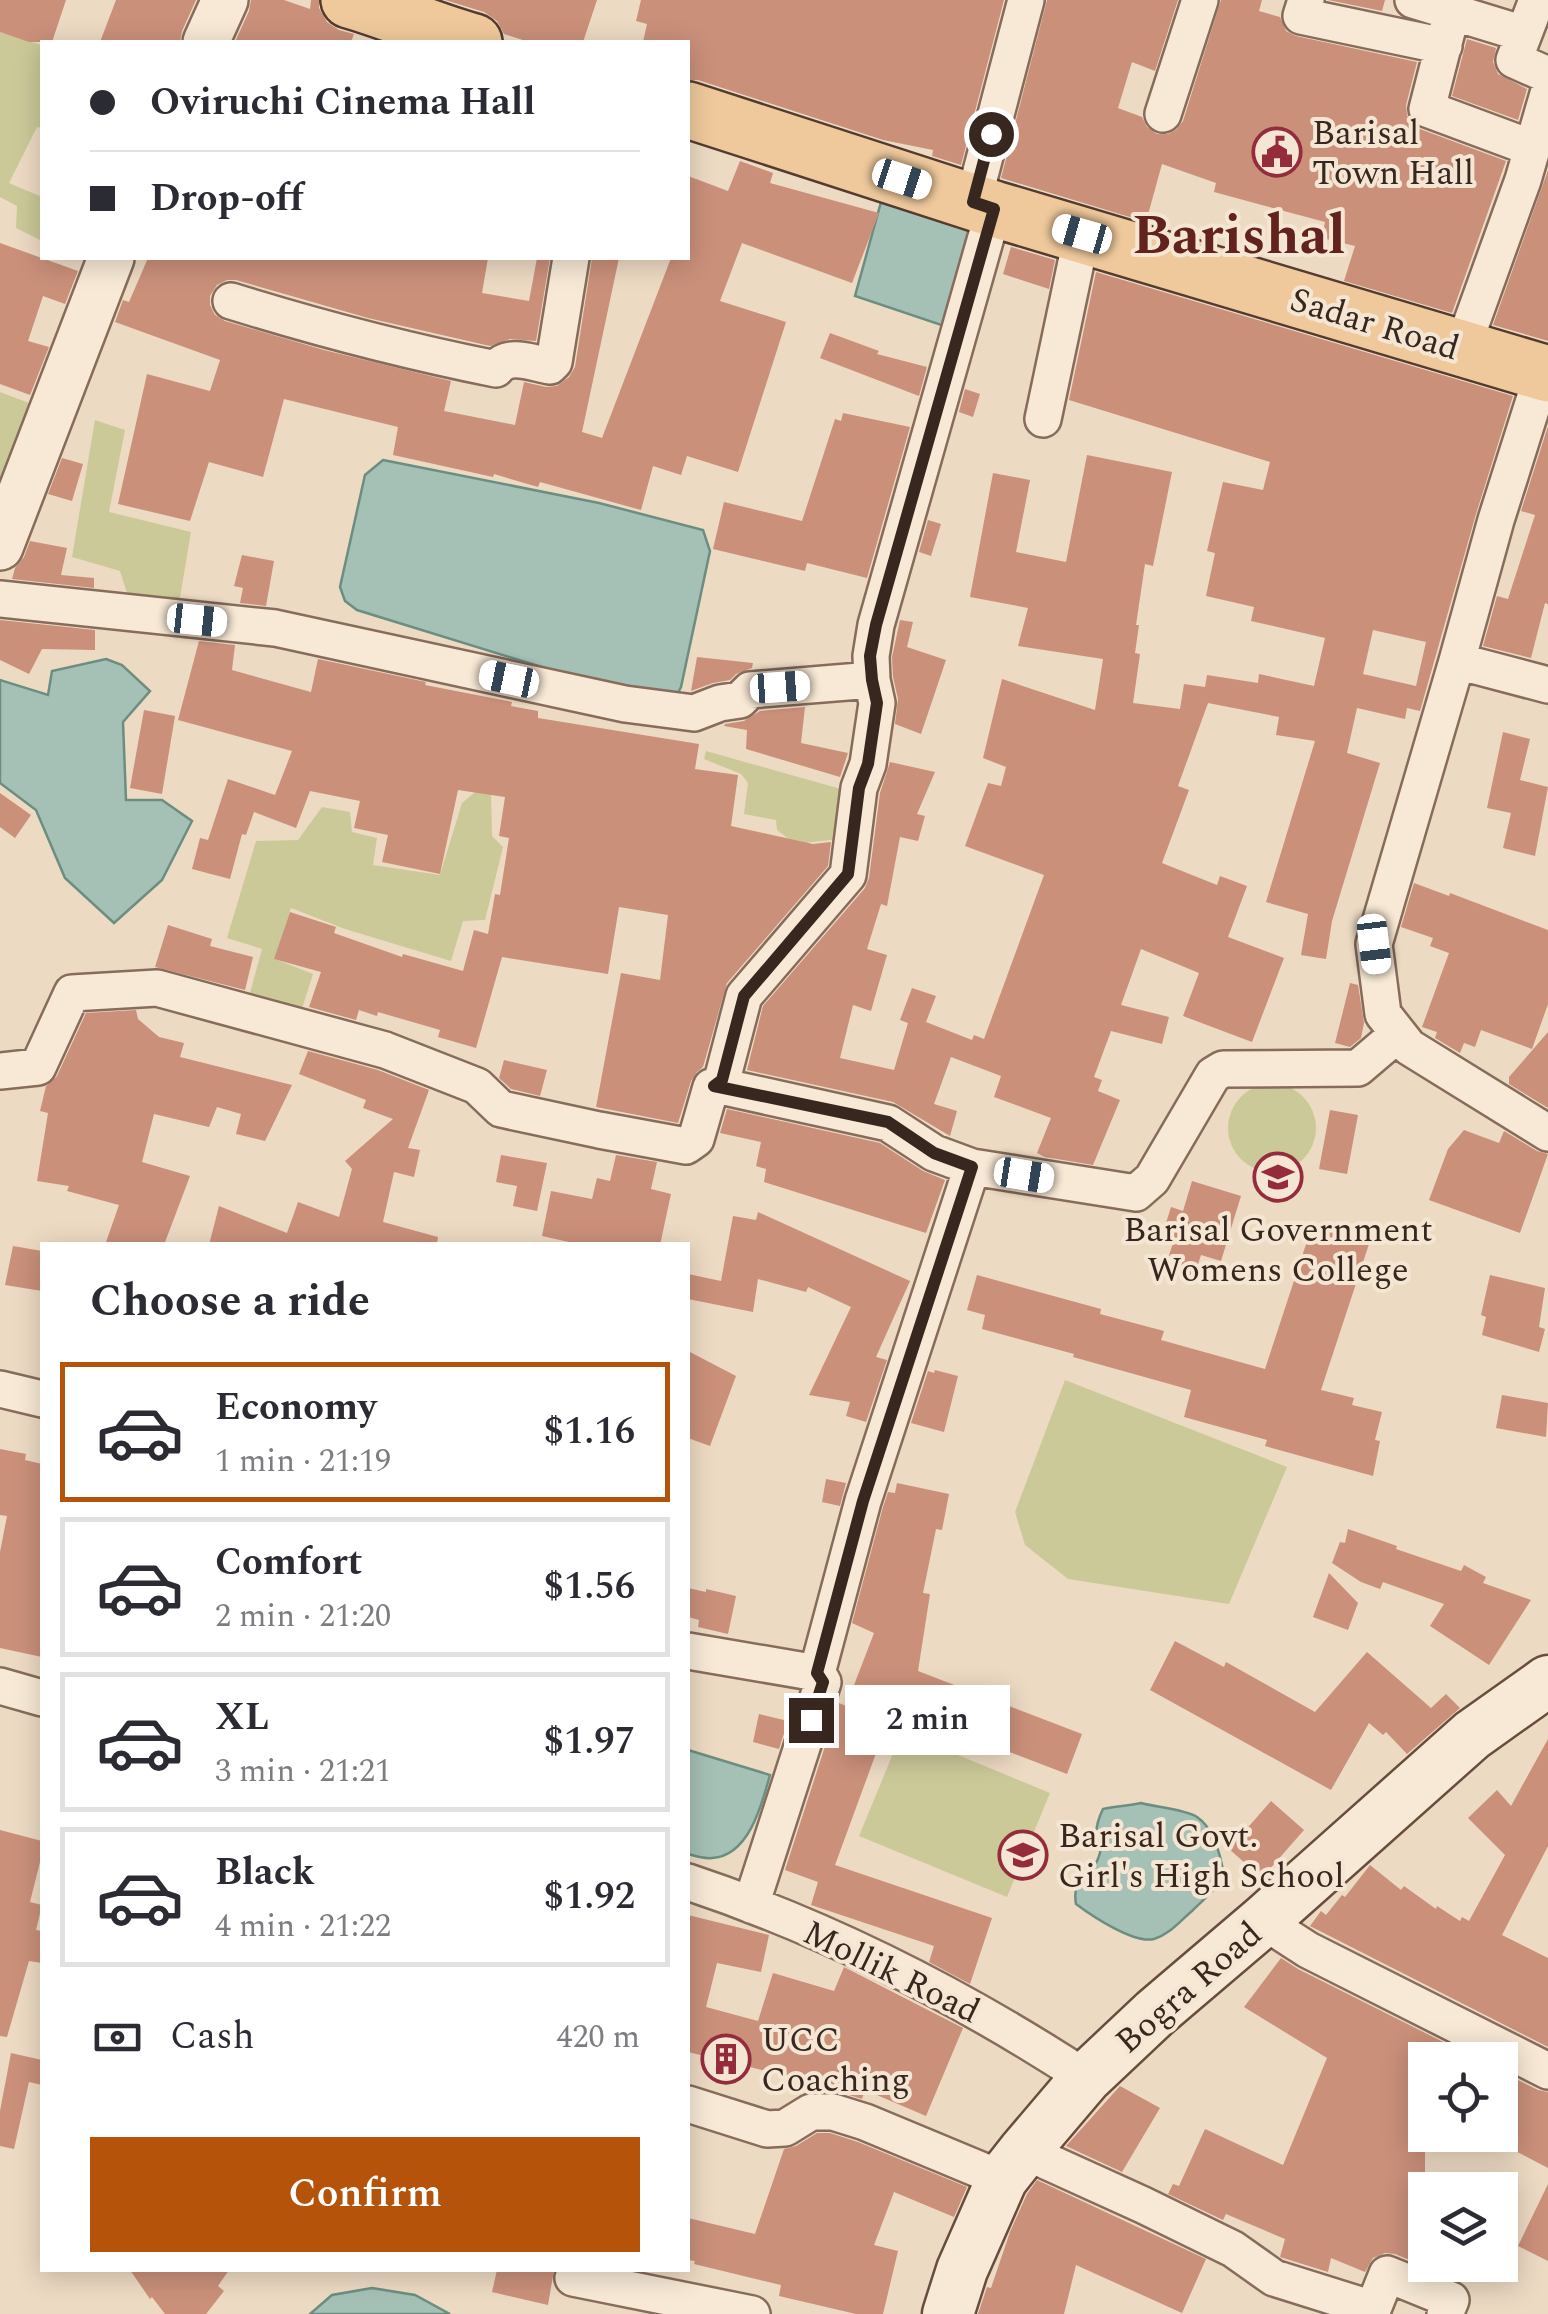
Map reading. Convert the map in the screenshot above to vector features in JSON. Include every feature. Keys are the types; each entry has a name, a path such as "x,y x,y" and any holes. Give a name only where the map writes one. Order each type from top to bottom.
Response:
{"main road":[{"path":"349,0 468,40"},
{"name":"Sadar Road","path":"690,111 984,205 1546,373"},
{"name":"Bogra Road","path":"948,2314 962,2270 1013,2165 1086,2078 1472,1735 1548,1682"}],"street":[{"path":"207,40 225,0"},
{"path":"0,1071 38,1067 72,993 156,988 385,1050 477,1086 501,1109 686,1146 696,1139 708,1094 722,1080 744,996 848,874 859,788 868,764 877,703 870,656 876,625 984,205 1026,0"},
{"path":"1164,114 1200,0"},
{"path":"1413,0 1524,34"},
{"path":"1538,0 1514,60 1548,75"},
{"path":"1297,2 1301,16 1444,46"},
{"path":"1452,12 1427,109 1532,148"},
{"path":"1462,349 1523,180 1548,94"},
{"path":"1043,419 1082,234"},
{"path":"0,547 110,260"},
{"path":"231,301 318,328 496,369 510,359 550,366 554,362 570,260"},
{"path":"1546,373 1496,520 1374,944 1383,1014 1409,1047 1548,1133"},
{"path":"0,599 276,628 626,704 694,713 740,700 750,690 872,680"},
{"path":"1458,660 1548,685"},
{"path":"714,1086 888,1122 934,1153 972,1167 1136,1193 1152,1179 1213,1075 1223,1068 1358,1068 1398,1034"},
{"path":"817,1673 863,1501 972,1167"},
{"path":"0,1389 40,1399"},
{"path":"690,1652 817,1673 823,1682 751,1905"},
{"path":"0,1686 40,1697"},
{"name":"Mollik Road","path":"690,1883 844,1943 1015,2032 1086,2078"},
{"path":"1263,1921 1308,1950 1548,2071"},
{"path":"690,2105 767,2130 784,2128 811,2112 833,2112 1144,2204 1232,2248 1274,2278 1372,2309 1387,2274 1451,2300 1446,2314"},
{"path":"574,2278 752,2314"}],"shaded area":[{"path":"0,32 40,44 40,128 9,183 40,196 40,240 16,228 17,206 0,197"},
{"path":"881,202 981,231 956,330 855,296"},
{"path":"0,392 42,408 0,504"},
{"path":"95,420 125,430 109,512 191,532 177,615 131,606 120,571 72,557"},
{"path":"383,460 599,503 703,530 710,551 681,687 673,702 652,701 357,610 345,601 340,587 365,475"},
{"path":"106,659 122,665 150,691 123,722 126,800 162,800 192,821 162,880 114,923 65,878 36,810 0,783 0,680 48,695 52,671"},
{"path":"706,751 855,793 847,838 795,844 777,830 776,820 744,814 748,783 741,774 704,759"},
{"path":"480,788 491,791 492,836 503,847 485,920 463,921 451,961 291,908 275,959 313,974 299,1018 247,1004 262,949 227,938 256,841 298,840 322,807 350,812 352,832 377,838 373,865 440,875 462,803"},
{"path":"1272,1084 1297,1091 1309,1103 1316,1128 1309,1153 1297,1165 1272,1172 1247,1165 1235,1153 1228,1128 1235,1103 1247,1091"},
{"path":"1065,1380 1287,1467 1229,1604 1068,1579 1025,1545 1015,1512"},
{"path":"902,1732 1050,1793 1007,1897 859,1836"},
{"path":"690,1751 770,1775 745,1839 725,1855 709,1858 690,1854"},
{"path":"1141,1803 1185,1812 1203,1822 1216,1844 1224,1876 1179,1923 1154,1939 1136,1937 1102,1922 1076,1904 1075,1894 1100,1853 1096,1832 1103,1809"},
{"path":"372,2288 415,2295 450,2314 310,2314 332,2295"}],"building":[{"path":"0,0 66,0 53,40 29,42 0,32"},
{"path":"116,0 196,0 180,40 101,40"},
{"path":"251,0 284,0 310,9 311,0 319,0 327,22 354,34 352,40 236,40"},
{"path":"445,0 597,0 584,40 523,40 504,34 497,21 484,12"},
{"path":"641,0 1004,0 961,165 932,156 933,150 883,140 690,80 690,40 643,40 647,24 636,21"},
{"path":"1047,0 1178,0 1155,71 1132,62 1118,108 1142,117 1157,134 1176,130 1183,121 1221,0 1262,0 1259,11 1280,17 1286,31 1296,36 1417,62 1406,105 1412,124 1506,161 1452,313 1344,281 1355,246 1322,238 1325,222 1214,192 1216,183 1162,164 1146,222 1001,178"},
{"path":"1328,0 1385,0 1382,11"},
{"path":"1467,39 1496,48 1493,62 1498,74 1527,89 1518,120 1452,96"},
{"path":"740,161 773,173 770,183 879,213 852,283 742,243 720,301 786,322 738,472 687,456 681,475 653,466 641,510 540,482 538,487 494,474 493,477 393,455 398,427 284,399 263,477 209,462 190,521 118,504 147,374 210,391 220,360 115,322 123,300 129,302 147,260 488,260 482,293 529,301 537,260 550,260 536,341 510,339 490,346 368,318 236,280 217,285 210,296 215,315 225,321 451,381 444,411 515,425 524,382 557,386 575,367 592,260 619,260 582,432 602,438 670,260 690,260 690,177 728,191"},
{"path":"1548,170 1548,341 1493,325"},
{"path":"0,243 78,271 65,304 43,296 28,341 49,347 30,395 0,384"},
{"path":"1011,247 1055,260 1049,289 1003,274"},
{"path":"1096,272 1513,396 1420,711 1407,708 1405,719 1357,708 1347,753 1380,763 1332,921 1326,959 1301,955 1308,914 1266,902 1315,741 1276,735 1279,717 1208,703 1178,786 1189,790 1162,863 1217,885 1220,876 1247,886 1228,937 1284,958 1252,1042 1183,1016 1199,973 1141,949 1121,1005 1169,1017 1162,1044 1111,1031 1094,1077 1102,1080 1098,1091 1120,1100 1093,1165 1037,1153 1051,1118 994,1097 1001,1076 951,1057 934,1104 957,1111 950,1136 893,1102 747,1070 763,1006 865,888 880,793 890,762 935,772 917,814 925,816 918,841 900,837 887,906 881,904 867,949 887,955 871,1011 853,1005 840,1058 894,1070 908,1023 900,1020 912,988 936,996 926,1022 972,1040 974,1035 984,1039 1044,875 965,846 988,783 1001,786 1006,767 983,758 1002,679 1095,710 1103,659 1018,646 1028,608 970,597 993,473 1030,480 1016,552 1066,562 1087,455 1172,472 1153,566 1145,564 1136,625 1135,653 1140,654 1133,703 1180,709 1184,684 1205,687 1207,675 1258,683 1259,674 1314,686 1325,638 1251,621 1254,607 1206,596 1215,553 1207,551 1223,482 1263,490 1270,462 1069,400","holes":["1373,630 1426,642 1416,686 1363,674"]},
{"path":"830,333 879,351 877,354 927,367 919,396 820,358"},
{"path":"965,389 980,394 973,417 959,412"},
{"path":"843,413 910,427 867,578 807,563 805,571 713,549 724,502 802,521 835,419 841,421"},
{"path":"1548,426 1548,604 1545,603 1531,658 1483,646 1497,596 1508,599 1535,515 1521,511"},
{"path":"62,458 83,464 72,501 48,494"},
{"path":"928,520 941,524 931,556 919,552"},
{"path":"30,541 67,548 61,575 94,578 94,588 12,579"},
{"path":"242,555 274,561 266,606 240,603 243,588 234,586"},
{"path":"0,620 95,630 95,650 42,649 29,674 0,660"},
{"path":"900,620 913,622 907,647 946,660 921,734 895,724 898,699 892,657"},
{"path":"199,641 235,645 232,670 311,692 318,659 512,702 511,706 538,711 538,718 699,744 695,769 738,775 731,826 813,844 831,842 828,866 727,983 703,1067 691,1081 678,1123 596,1107 621,973 660,980 668,915 619,907 608,974 502,957 476,1048 438,1037 440,1030 378,1012 377,1016 359,1010 356,1020 309,1007 321,972 274,959 290,912 336,927 334,933 402,957 403,954 463,971 474,930 488,934 495,894 500,895 509,838 499,836 505,797 458,790 440,874 382,862 388,835 354,828 360,801 310,791 296,828 254,812 246,835 242,834 230,879 192,869 200,838 208,840 228,779 275,795 292,751 178,720"},
{"path":"697,657 753,663 752,668 730,680 691,691"},
{"path":"805,707 801,743 848,753 840,777 746,749 747,730 724,726 744,721 760,711"},
{"path":"144,710 175,716 162,794 130,788"},
{"path":"1503,732 1530,739 1520,780 1548,787 1535,856 1503,848 1511,813 1487,808"},
{"path":"0,793 31,815 15,838 0,827"},
{"path":"1414,883 1548,930 1548,1004 1532,1049 1481,1030 1475,1047 1464,1043 1460,1053 1435,1038 1437,1032 1422,1027 1449,953 1430,946 1433,938 1401,927"},
{"path":"168,925 212,939 210,946 253,957 245,990 155,967"},
{"path":"1350,983 1358,985 1364,1023 1361,1038 1350,1047 1335,1043"},
{"path":"136,1010 138,1019 159,1037 184,1043 180,1057 292,1085 265,1141 236,1134 241,1114 217,1107 209,1127 154,1114 142,1162 190,1176 165,1242 106,1242 119,1205 67,1191 69,1186 37,1181 48,1113 40,1111 46,1086 57,1076 86,1013"},
{"path":"1548,1032 1548,1108 1509,1084 1509,1077"},
{"path":"308,1051 378,1070 429,1090 408,1148 420,1150 414,1177 394,1172 383,1222 438,1237 437,1242 210,1242 219,1206 287,1233 298,1202 339,1217 352,1169 345,1161 393,1119 363,1108 366,1100 299,1074"},
{"path":"504,1060 547,1070 540,1096 511,1089 499,1078"},
{"path":"727,1109 880,1143 923,1171 945,1180 926,1233 764,1182 766,1169 756,1166 761,1142 720,1133"},
{"path":"1330,1110 1358,1115 1347,1174 1319,1169"},
{"path":"1464,1130 1499,1143 1504,1131 1548,1154 1520,1233 1429,1200 1448,1149"},
{"path":"501,1155 547,1163 537,1211 513,1206 517,1186 496,1182"},
{"path":"616,1155 657,1162 651,1189 671,1194 661,1242 569,1242 542,1236 551,1191 592,1199 597,1178 610,1181"},
{"path":"1192,1181 1241,1196 1221,1261 1201,1255 1194,1277 1165,1268 1173,1243 1161,1239 1171,1207 1183,1211"},
{"path":"758,1212 910,1281 876,1357 887,1360 866,1422 846,1416 850,1402 809,1395 851,1307 808,1287 806,1292 758,1279 753,1312 690,1299 690,1274 721,1281 733,1216 756,1220"},
{"path":"1312,1226 1369,1244 1321,1390 1354,1398 1352,1405 1382,1412 1375,1440 1380,1441 1373,1476 1265,1446 1267,1440 1184,1417 1191,1390 982,1329 985,1315 967,1310 977,1275 1101,1309 1100,1314 1164,1331 1161,1340 1265,1369"},
{"path":"13,1246 40,1251 40,1291 5,1285"},
{"path":"1490,1275 1545,1288 1539,1327 1545,1329 1539,1352 1482,1335 1486,1317 1481,1315"},
{"path":"690,1352 736,1376 710,1446 690,1439"},
{"path":"928,1371 958,1376 944,1432 911,1423"},
{"path":"1502,1395 1548,1403 1546,1437 1496,1428"},
{"path":"0,1449 26,1454 25,1460 40,1464 40,1657 0,1648 0,1552 7,1516 0,1515"},
{"path":"826,1479 846,1483 840,1506 822,1502"},
{"path":"897,1483 949,1494 942,1530 936,1529 923,1593 930,1594 918,1671 1082,1734 1067,1774 986,1743 985,1749 959,1739 962,1733 893,1707 835,1865 992,1918 970,1984 929,1962 934,1946 811,1905 818,1882 785,1870 839,1703 846,1706 874,1633 852,1623 883,1507 888,1492 895,1493"},
{"path":"1348,1529 1461,1571 1464,1565 1486,1577 1483,1583 1531,1600 1489,1665 1430,1626 1444,1604 1383,1582 1380,1589 1332,1563 1340,1542 1345,1543"},
{"path":"1329,1573 1358,1603 1348,1630 1313,1617"},
{"path":"690,1588 736,1596 728,1634 698,1627 699,1620 690,1618"},
{"path":"1175,1641 1224,1667 1226,1662 1315,1712 1367,1652 1431,1708 1446,1694 1460,1708 1407,1754 1386,1732 1383,1735 1369,1723 1331,1790 1150,1690"},
{"path":"759,1714 788,1721 779,1749 753,1742"},
{"path":"1548,1739 1548,1846 1502,1935 1548,1958 1548,2047 1310,1926 1321,1911 1326,1915 1342,1895 1345,1897 1370,1865 1401,1890 1404,1886 1436,1909 1437,1906 1460,1921 1462,1917 1469,1921 1505,1855 1468,1818 1497,1790 1511,1806"},
{"path":"1271,1801 1304,1830 1262,1878 1229,1849"},
{"path":"0,1830 40,1840 40,1862 30,1902 40,1904 36,1930 40,1931 40,1963 29,1961 7,2037 0,2036"},
{"path":"690,1915 769,1935 761,1972 717,1963 706,2007 758,2021 773,1973 834,1991 844,1967 963,2028 926,2116 865,2090 862,2099 839,2092 840,2089 690,2052"},
{"path":"1281,1958 1443,2042 1408,2042 1408,2152 1425,2152 1425,2172 1408,2172 1408,2259 1385,2253 1373,2258 1365,2272 1331,2258 1328,2272 1280,2257 1285,2239 1226,2214 1223,2220 1168,2194 1173,2184 1179,2186 1205,2129 1283,2165 1327,2058 1244,2007"},
{"path":"11,2053 40,2060 40,2085 29,2082 14,2149 0,2146 0,2111"},
{"path":"1518,2080 1548,2092 1548,2168 1517,2152"},
{"path":"1120,2086 1160,2108 1122,2172 1066,2146"},
{"path":"817,2133 830,2133 967,2187 954,2217 894,2192 874,2245 898,2251 883,2314 856,2314 779,2296 781,2285 690,2260 690,2218 755,2234 784,2149"},
{"path":"1037,2180 1206,2259 1182,2313 1076,2265 1064,2314 978,2314 1010,2232"},
{"path":"1548,2184 1548,2261 1518,2246"},
{"path":"131,2272 228,2272 218,2286 224,2291 206,2314 165,2314"},
{"path":"497,2272 554,2272 548,2305 492,2292"}],"place":[{"name":"Barisal Town Hall","path":"1277,152"},
{"name":"Barisal Government Womens College","path":"1278,1177"},
{"name":"Barisal Govt. Girl's High School","path":"1023,1855"},
{"name":"UCC Coaching","path":"726,2059"}],"district":[{"name":"Barishal","path":"1239,234"}],"route":[{"path":"811,1720 823,1682 817,1673 863,1501 972,1167 934,1153 888,1122 714,1086 722,1080 744,996 848,874 859,788 868,764 877,703 870,656 994,209 973,202 991,134"}]}
